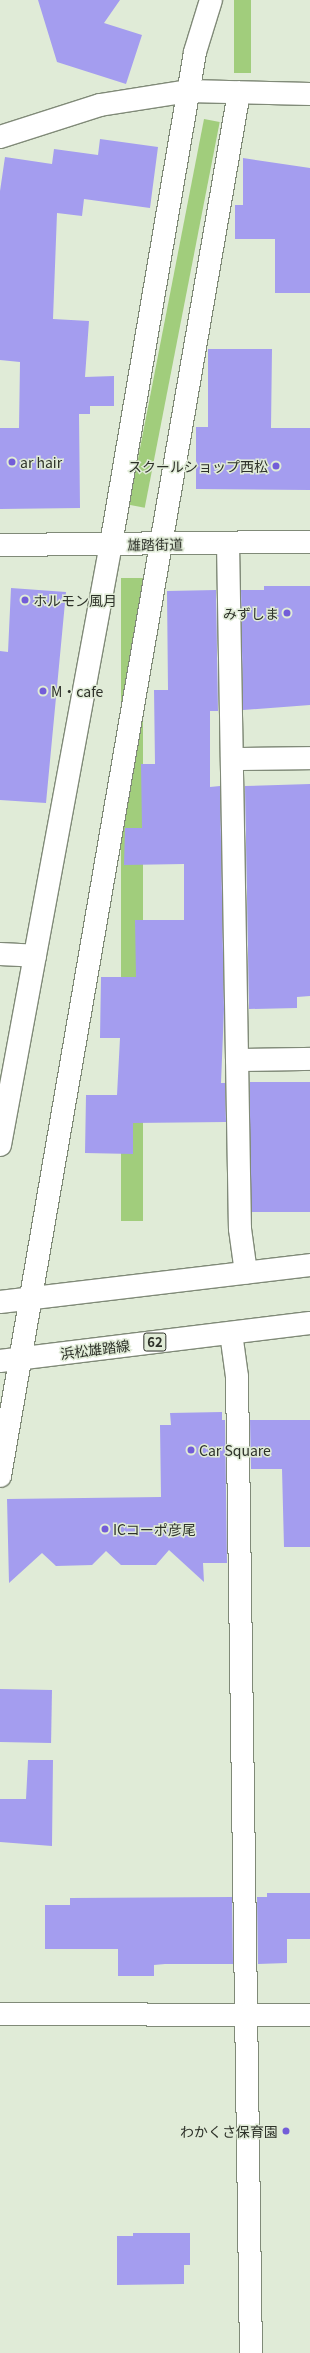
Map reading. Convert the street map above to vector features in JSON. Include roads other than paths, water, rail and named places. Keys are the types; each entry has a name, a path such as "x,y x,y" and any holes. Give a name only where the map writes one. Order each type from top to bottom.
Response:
{"street":[{"path":"0,1145 111,544 195,52 211,0"},
{"path":"0,137 54,117 100,105 188,91 310,94"},
{"path":"0,1476 10,1359 31,1298 239,92"},
{"name":"雄踏街道","path":"0,545 310,542"},
{"path":"228,543 240,1229 246,1273"},
{"path":"232,759 310,758"},
{"path":"0,954 35,956"},
{"path":"237,1060 310,1059"},
{"path":"0,1302 310,1265"},
{"name":"浜松雄踏線","path":"10,1359 310,1323"},
{"path":"231,1333 237,1385 251,2353"},
{"path":"0,2014 246,2016 310,2015"}],"place":[{"name":"ar hair","path":"12,462"},
{"name":"スクールショップ西松","path":"276,466"},
{"name":"ホルモン風月","path":"25,600"},
{"name":"みずしま","path":"287,613"},
{"name":"M・cafe","path":"43,691"},
{"name":"Car Square","path":"191,1450"},
{"name":"ICコーポ彦尾","path":"105,1529"},
{"name":"わかくさ保育園","path":"286,2131"}]}
